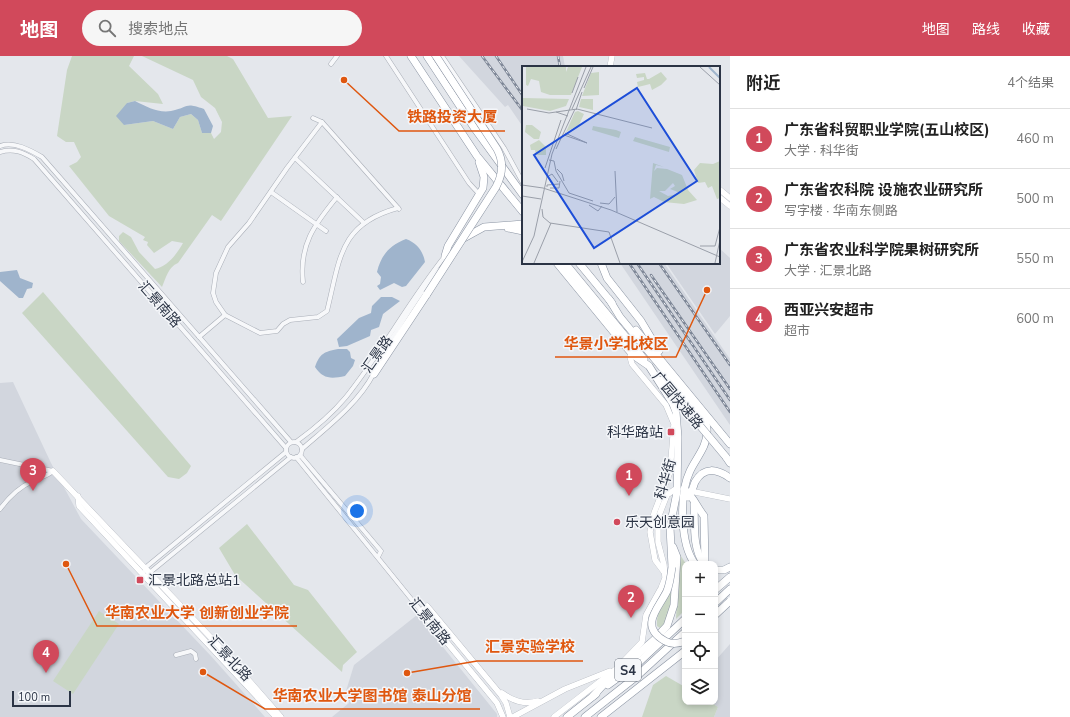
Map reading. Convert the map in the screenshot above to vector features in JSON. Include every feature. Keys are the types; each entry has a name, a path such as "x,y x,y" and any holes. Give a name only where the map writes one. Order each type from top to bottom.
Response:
{"highway":[{"path":"411,56 477,156 522,211"},
{"path":"427,56 449,90 522,194"},
{"path":"374,374 496,187 502,170 501,158 497,149 436,56"},
{"path":"448,258 448,246 480,195 484,183 484,176 477,156"},
{"path":"448,258 467,236 484,228 522,224"},
{"path":"484,228 503,227 522,231"},
{"path":"558,264 630,352 649,366 673,404 677,424 677,492 671,515 672,567 668,587 653,614 652,625 657,635 668,642 673,644 682,642"},
{"name":"广园快速路","path":"566,264 728,460"},
{"name":"广园快速路","path":"580,264 666,364 730,444"},
{"path":"601,264 607,278 641,321 666,364"},
{"path":"609,299 620,317 697,410 706,425 707,434 704,445 689,471 684,489 684,536 690,558 692,561"},
{"path":"702,561 700,559 696,541 693,493 694,483 704,472 716,470 730,478"},
{"path":"684,489 693,493"},
{"path":"684,501 693,493"},
{"path":"593,696 606,682 654,640 667,626 673,612 677,558 671,541"},
{"path":"718,570 730,568"},
{"path":"718,587 730,577"},
{"path":"718,600 729,589"},
{"path":"718,614 730,601"},
{"name":"S4","path":"568,717 593,696 637,664 682,622"},
{"name":"S4","path":"585,717 637,676 684,633"},
{"path":"601,717 682,653"}],"street":[{"path":"331,64 337,56"},
{"path":"386,56 469,183 480,195"},
{"path":"442,56 506,152 522,181"},
{"path":"610,66 612,56"},
{"path":"313,118 322,122 399,209 378,214 364,223 358,228 346,244 337,270 327,311 318,317 290,320 283,324 277,331 260,333 225,314 216,302 213,293 216,273 228,247 249,223 322,122"},
{"name":"汇景南路","path":"0,146 5,144 19,147 32,151 42,157 291,442"},
{"name":"汇景南路","path":"0,152 11,150 24,153 34,159 286,450"},
{"path":"295,158 364,223"},
{"path":"720,190 730,198"},
{"path":"271,192 326,231"},
{"path":"303,282 302,273 309,234 337,197"},
{"path":"720,198 730,206"},
{"name":"汇景路","path":"302,449 342,413 374,374 383,352 428,282 448,258"},
{"name":"汇景路","path":"296,442 318,424 346,397 391,334 420,288 448,258"},
{"path":"199,337 225,314"},
{"name":"科华街","path":"630,352 632,364 666,405 674,424 672,466 651,523 650,539 653,554 658,565 665,573"},
{"path":"291,442 296,442 302,449 300,455 293,457 150,573 144,576 145,568 286,450 291,442"},
{"path":"286,450 293,457"},
{"name":"汇景南路","path":"300,455 381,552 378,557"},
{"name":"汇景南路","path":"293,457 378,557 497,703 502,711 503,717"},
{"path":"0,460 53,471"},
{"path":"0,509 7,499 20,488 34,480 48,475 53,471"},
{"name":"汇景北路","path":"53,471 254,685 281,717"},
{"path":"554,717 616,668 642,642 646,615 661,588 665,573 658,542 658,518 667,495 674,490"},
{"path":"693,493 730,499"},
{"name":"汇景北路","path":"78,496 79,506 275,717"},
{"name":"汇景南路","path":"421,611 427,606 496,688"},
{"path":"176,655 191,651 195,654 196,659"},
{"path":"513,717 565,688 616,668"},
{"path":"254,685 286,717"},
{"path":"496,688 512,699 524,703 548,698"},
{"path":"496,688 506,703 510,717"}],"shaded area":[{"path":"459,56 563,56 565,66 522,66 522,126 508,105 505,107"},
{"path":"720,249 730,258 730,316 715,334 667,264 720,264"},
{"path":"621,264 665,264 730,359 730,425"},
{"path":"13,382 51,463 81,519 211,656 265,717 0,717 0,383"},
{"path":"417,615 497,714 497,717 332,717 349,703 346,691 354,665"},
{"path":"730,644 730,717 714,717 718,707 715,705 718,705 718,658"}],"green space":[{"path":"72,56 134,56 129,66 158,94 163,104 135,101 127,103 124,125 153,121 173,129 180,117 191,114 198,120 202,133 211,133 214,139 221,132 222,122 215,108 201,97 193,80 142,56 227,56 233,59 268,118 292,116 221,221 212,215 178,263 172,267 162,287 119,241 119,236 123,232 131,237 139,252 155,269 168,263 183,243 172,241 154,253 147,245 148,242 143,240 145,237 109,216 69,166 77,162 81,157 74,142 66,142 57,136 67,70"},
{"path":"43,292 191,466 187,473 179,479 168,477 22,313"},
{"path":"247,524 294,585 308,590 357,652 343,665 342,672 235,575 219,548"},
{"path":"679,553 684,561 682,561 682,613 676,619"},
{"path":"671,592 671,607 669,615 660,628 657,626 659,612"},
{"path":"99,611 119,624 73,694 53,681"},
{"path":"666,676 682,685 682,705 715,705 718,707 714,717 642,717 653,685"}],"water":[{"path":"135,101 153,109 162,111 171,111 187,106 204,109 213,126 211,133 202,133 198,120 191,114 180,117 173,129 153,121 124,125 116,116 127,103"},
{"path":"406,239 419,248 423,254 425,262 406,286 402,287 394,283 380,290 377,286 380,284 381,277 377,272 381,261 387,251 395,244"},
{"path":"17,270 20,278 33,283 32,288 27,289 23,298 19,298 0,281 0,272"},
{"path":"381,297 392,297 400,301 383,314 379,327 371,330 370,336 347,346 339,347 337,339 359,318 371,313 372,306"},
{"path":"338,349 347,349 350,352 351,358 355,360 353,366 345,376 331,378 324,376 315,367 317,362 323,354"}],"railway":[{"path":"482,56 522,110"},
{"path":"496,56 522,95"},
{"path":"558,56 560,66"},
{"path":"630,264 730,412"},
{"path":"638,264 730,400"},
{"path":"660,264 730,365"},
{"path":"651,275 730,389"}],"place":[{"name":"铁路投资大厦","path":"344,80"},
{"name":"华景小学北校区","path":"707,290"},
{"name":"科华路站","path":"671,432"},
{"name":"广东省农业科学院果树研究所","path":"33,491"},
{"name":"广东省科贸职业学院(五山校区)","path":"629,496"},
{"name":"乐天创意园","path":"617,522"},
{"name":"华南农业大学 创新创业学院","path":"66,564"},
{"name":"汇景北路总站1","path":"140,580"},
{"name":"广东省农科院 设施农业研究所","path":"631,618"},
{"name":"华南农业大学图书馆 泰山分馆","path":"203,672"},
{"name":"西亚兴安超市","path":"46,673"},
{"name":"汇景实验学校","path":"407,673"}]}
